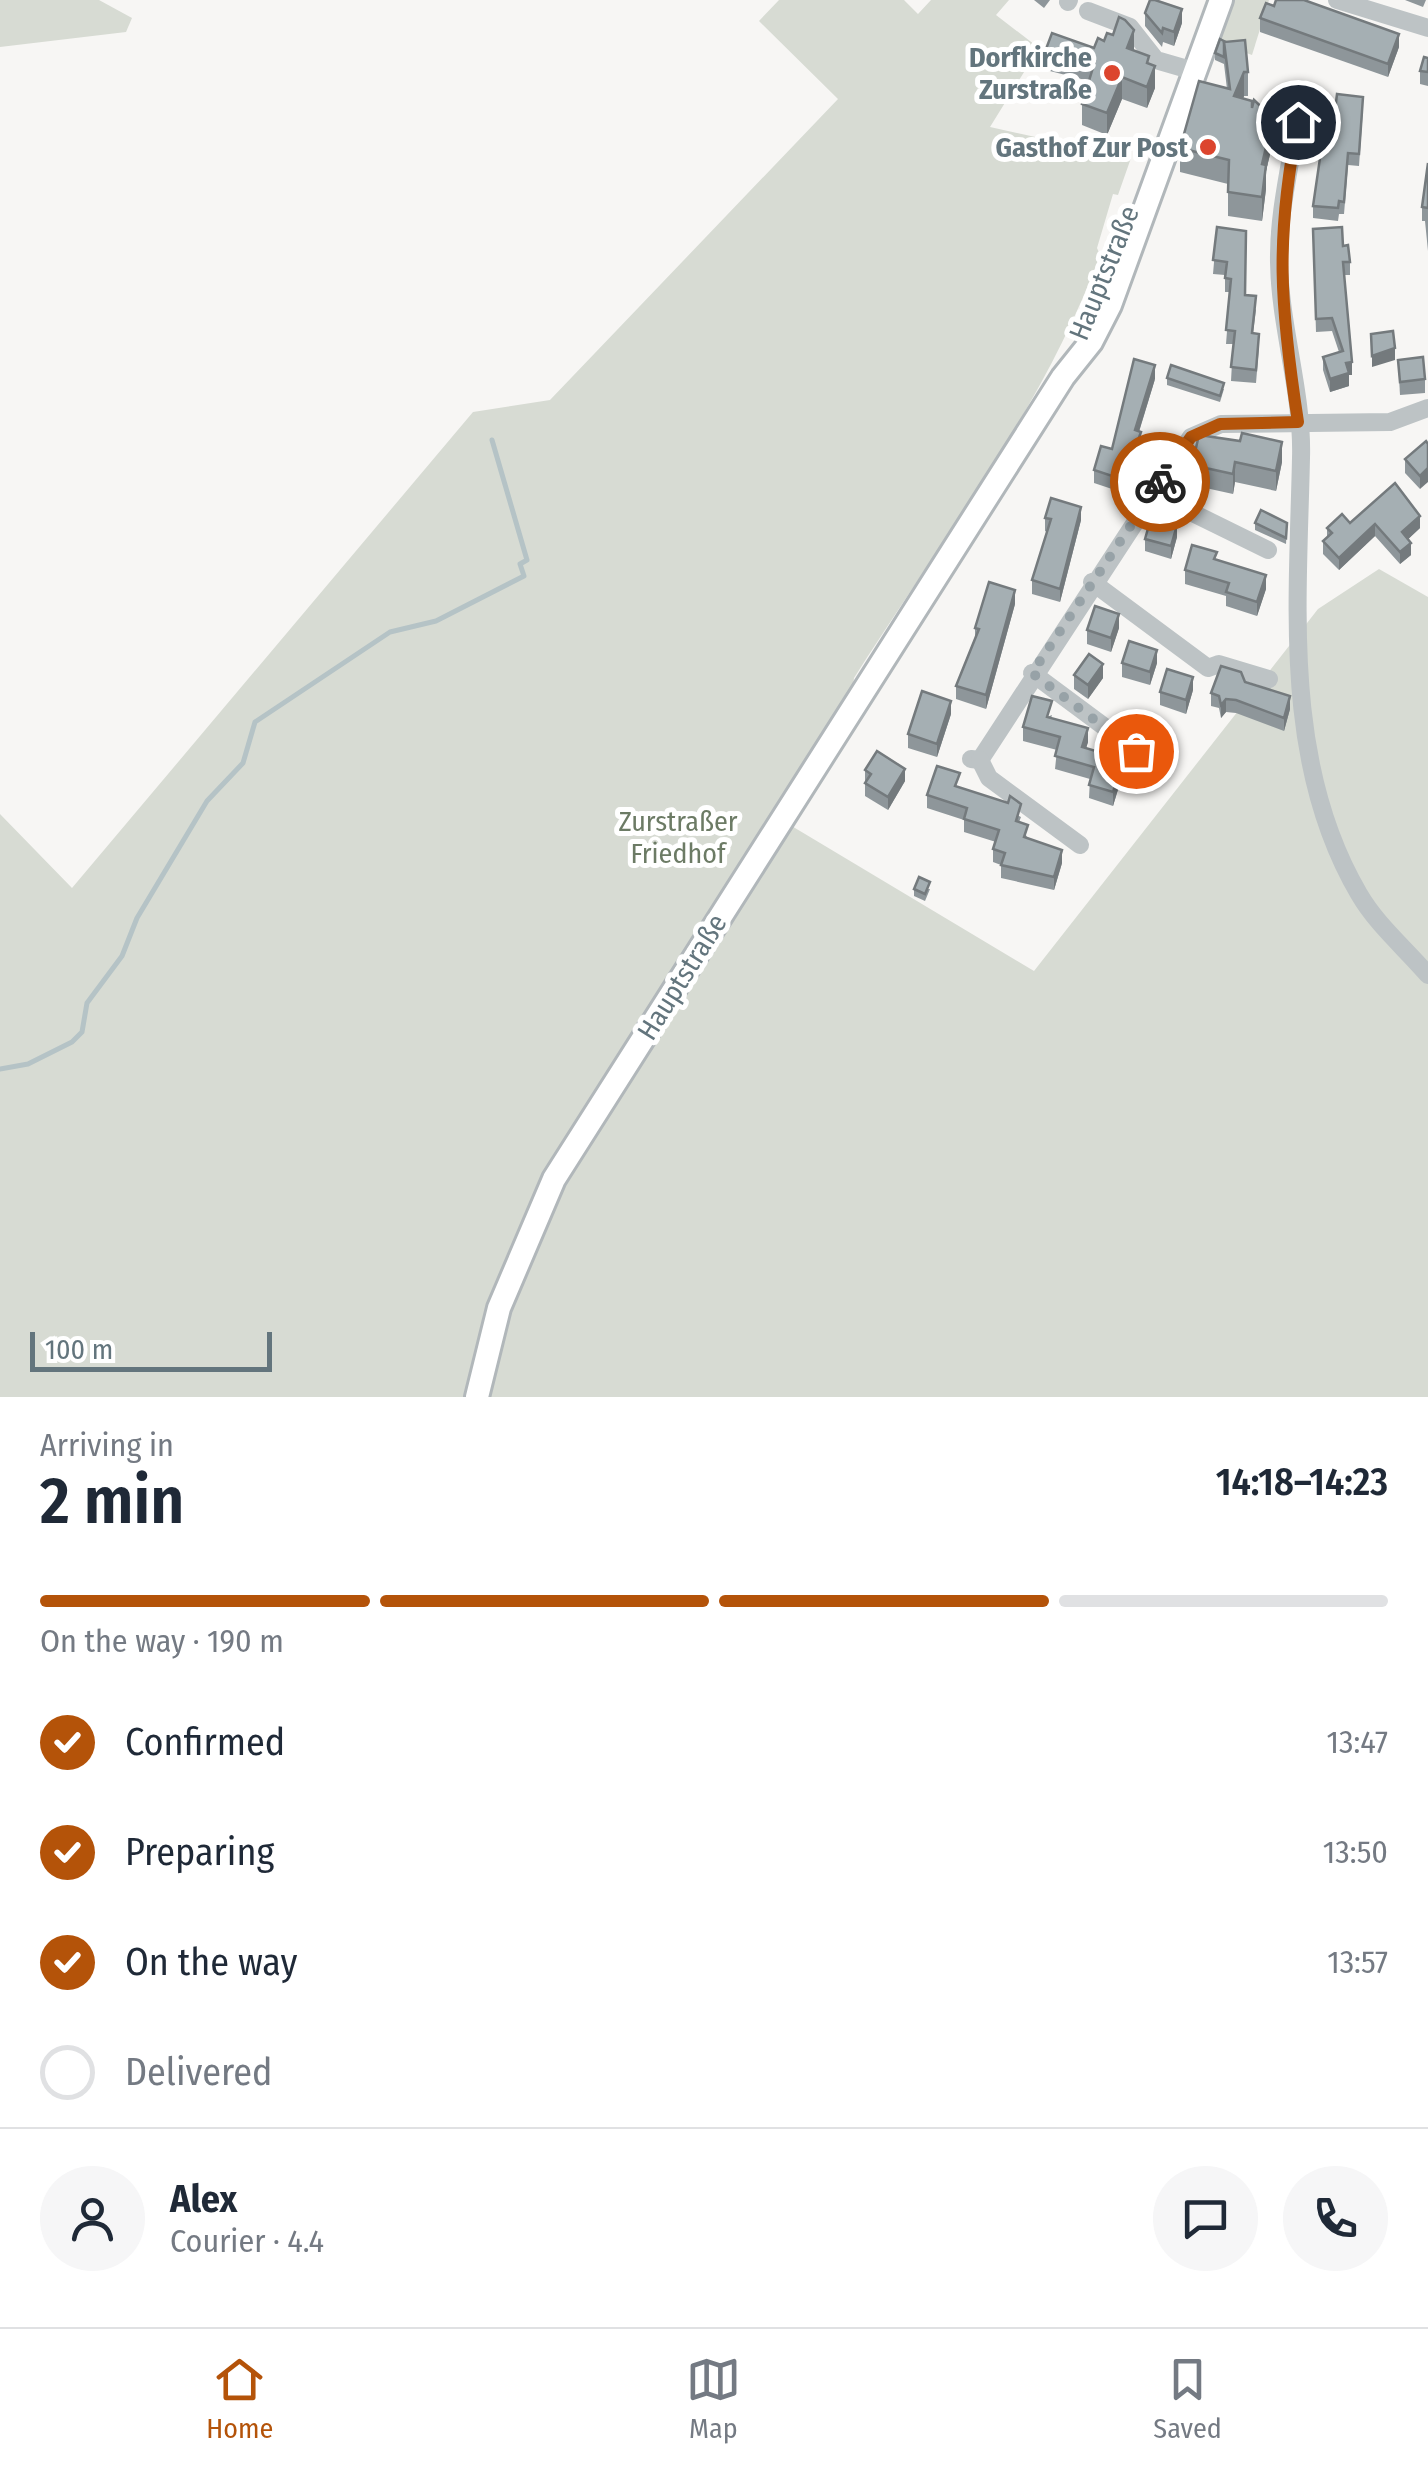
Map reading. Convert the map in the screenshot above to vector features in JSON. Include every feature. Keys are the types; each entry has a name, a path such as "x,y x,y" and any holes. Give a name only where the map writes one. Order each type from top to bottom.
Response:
{"main road":[{"name":"Hauptstraße","path":"477,1397 506,1290 526,1235 561,1167 1063,377 1091,342 1110,305 1188,69 1206,0"},
{"name":"Hauptstraße","path":"1188,69 1221,0"}],"street":[{"path":"1337,0 1428,28"},
{"path":"1088,11 1130,28 1156,60 1188,69"},
{"path":"1300,89 1279,258 1283,326 1298,422 1299,665 1312,781 1324,822 1359,894 1428,975"},
{"path":"1080,845 989,778 976,760 1191,437 1220,424 1390,422 1428,408"},
{"path":"1152,493 1268,550"},
{"path":"1092,582 1208,668 1219,664 1268,679"},
{"path":"1032,673 1136,751"}],"green space":[{"path":"0,0 99,0 132,18 126,32 0,47"},
{"name":"Zurstraßer Friedhof","path":"779,0 904,0 918,14 931,0 1009,0 996,15 1039,48 990,127 1131,158 1118,195 1113,194 1097,248 1100,255 1050,366 988,473 854,678 850,710 790,825 1034,971 1318,609 1379,569 1428,597 1428,1397 0,1397 0,814 72,888 473,412 550,400 838,99 759,21"},
{"path":"1230,0 1269,0 1252,55 1216,42"}],"building":[{"path":"1150,0 1182,9 1174,32 1163,28 1162,33 1145,13"},
{"path":"1276,0 1304,0 1399,34 1388,64 1260,18 1266,3 1274,6"},
{"path":"1119,17 1134,30 1127,48 1149,56 1147,63 1155,66 1147,87 1122,77 1107,113 1082,104 1095,61 1046,49 1052,33 1094,48 1098,38 1104,41 1107,33 1113,35"},
{"path":"1220,39 1226,42 1224,57 1215,53"},
{"path":"1245,40 1248,72 1244,72 1234,96 1252,101 1252,108 1254,100 1273,118 1262,164 1266,165 1262,197 1228,192 1229,160 1180,148 1199,81 1230,89 1224,42"},
{"path":"1424,57 1428,58 1428,72 1420,71"},
{"path":"1337,94 1363,97 1359,154 1348,153 1344,202 1339,201 1338,208 1313,206 1326,117 1334,119"},
{"path":"1428,163 1428,208 1422,207"},
{"path":"1217,227 1246,231 1245,295 1256,296 1252,333 1259,334 1256,370 1231,367 1235,331 1226,330 1231,279 1225,278 1227,262 1213,260"},
{"path":"1342,227 1343,246 1348,245 1350,262 1343,262 1352,362 1346,363 1349,373 1330,379 1323,357 1343,351 1332,318 1316,319 1313,229"},
{"path":"1393,331 1395,348 1372,356 1371,334"},
{"path":"1423,357 1425,379 1400,382 1398,360"},
{"path":"1134,359 1155,365 1135,430 1141,432 1124,480 1094,470 1101,446 1112,449"},
{"path":"1171,365 1224,383 1220,396 1167,378"},
{"path":"1242,433 1282,442 1276,471 1235,462 1233,474 1192,465 1199,435 1240,441"},
{"path":"1426,441 1428,468 1420,476 1405,459"},
{"path":"1395,483 1420,516 1402,532 1411,543 1400,552 1375,524 1339,558 1323,541 1332,533 1327,528 1342,514 1350,523"},
{"path":"1051,498 1081,507 1060,589 1032,580 1051,519 1045,518"},
{"path":"1261,510 1287,523 1286,538 1255,523"},
{"path":"1151,518 1177,525 1171,546 1145,539"},
{"path":"1192,545 1217,552 1214,559 1266,575 1257,602 1226,592 1229,583 1185,570"},
{"path":"989,582 1015,590 986,695 956,686 979,629 975,628"},
{"path":"1095,606 1119,614 1111,638 1087,630"},
{"path":"1129,641 1157,650 1150,672 1122,663"},
{"path":"1089,654 1103,664 1088,685 1074,675"},
{"path":"1221,666 1241,672 1245,682 1290,696 1284,718 1236,700 1226,699 1221,705 1219,696 1211,693"},
{"path":"1167,669 1193,677 1186,700 1160,692"},
{"path":"922,691 951,701 937,744 908,734"},
{"path":"1032,696 1052,701 1047,717 1088,728 1082,747 1123,759 1113,792 1089,785 1094,767 1055,756 1060,737 1023,727"},
{"path":"877,751 905,769 888,797 865,783 871,774 865,770"},
{"path":"937,766 960,773 955,786 1008,803 1010,796 1021,804 1016,821 1028,825 1024,837 1062,850 1054,877 1001,865 1005,853 993,849 999,830 964,819 967,808 927,795"},
{"path":"919,877 930,882 925,894 914,889"}],"waterway":[{"path":"0,1069 28,1064 72,1042 82,1032 87,1003 122,956 137,918 207,801 243,763 255,722 390,632 436,621 524,576 520,564 527,560 492,440"}],"way so far":[{"path":"1136,751 1032,673 1160,482"}],"place":[{"name":"Dorfkirche Zurstraße","path":"1112,73"},
{"name":"Gasthof Zur Post","path":"1208,147"}],"route":[{"path":"1160,482 1191,437 1220,424 1298,422 1283,326 1279,258 1285,188 1298,122"}]}
